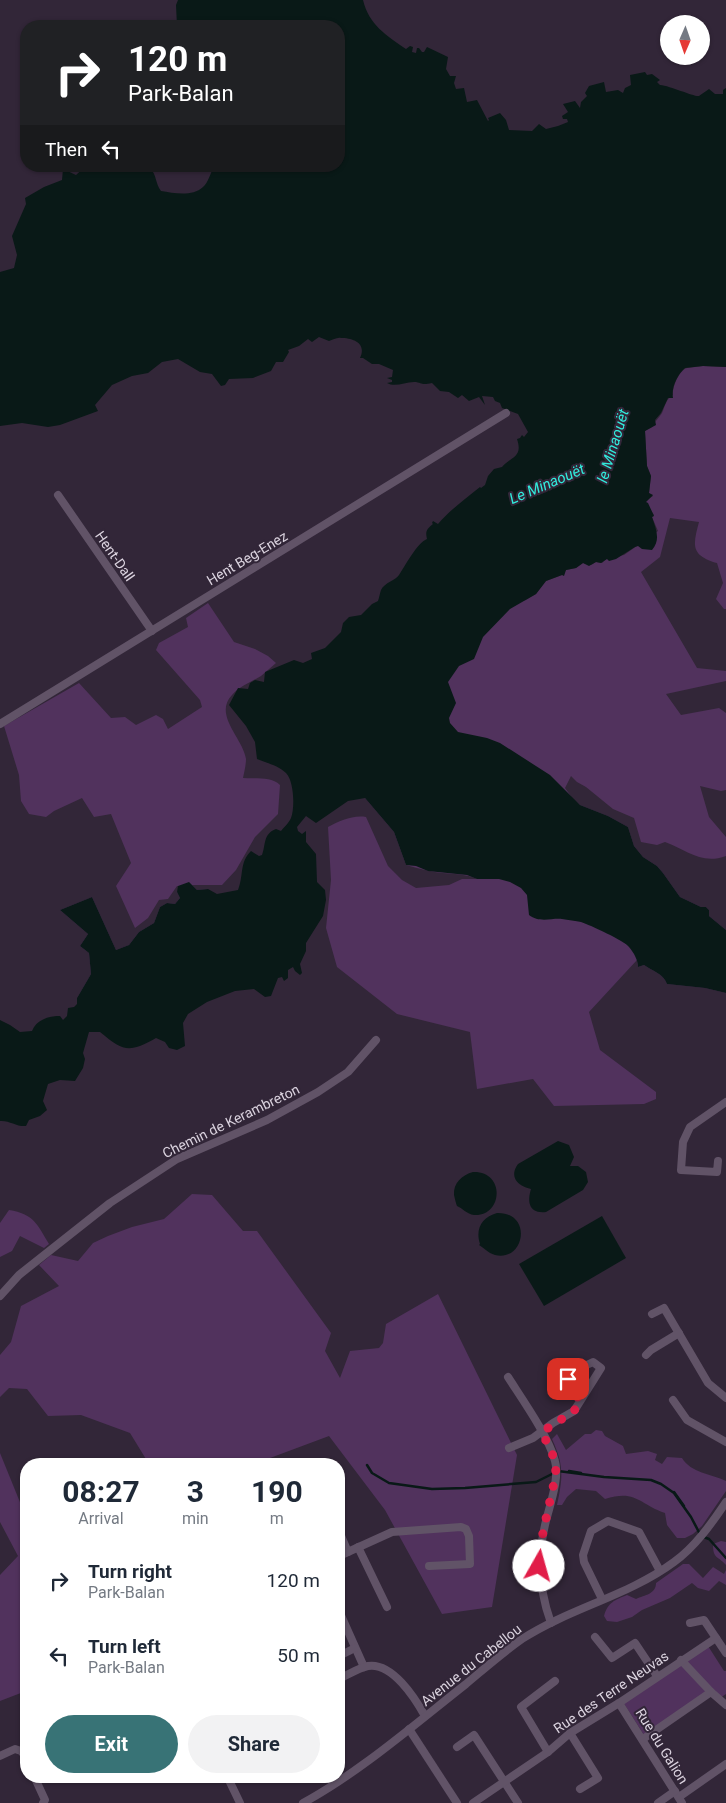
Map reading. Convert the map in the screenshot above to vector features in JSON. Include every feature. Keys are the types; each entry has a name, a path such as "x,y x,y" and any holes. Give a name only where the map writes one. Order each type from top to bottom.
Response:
{"street":[{"name":"Hent Beg-Enez","path":"0,724 506,413"},
{"name":"Hent-Dall","path":"58,495 152,631"},
{"name":"Chemin de Kerambreton","path":"0,1296 19,1275 110,1203 177,1159 267,1120 318,1092 348,1072 376,1040"},
{"path":"718,1161 717,1172 681,1170 683,1142 690,1127 726,1102"},
{"path":"652,1314 664,1308 708,1383 726,1398"},
{"path":"646,1355 679,1333"},
{"path":"509,1448 534,1438 574,1411 581,1400 601,1368 593,1362 568,1374 568,1379 575,1395 581,1400"},
{"path":"508,1377 542,1432 556,1467 552,1497 539,1558 542,1592 551,1623"},
{"path":"673,1400 686,1420 726,1442"},
{"name":"Avenue du Cabellou","path":"345,1776 521,1640 551,1623 638,1584 674,1562 704,1532 726,1502"},
{"path":"602,1599 584,1562 583,1555 591,1530 608,1522 639,1532 660,1571"},
{"path":"345,1553 392,1532 462,1527 466,1529 469,1536 470,1564 429,1566"},
{"path":"345,1545 348,1552"},
{"path":"358,1547 387,1607"},
{"path":"690,1623 704,1620 726,1653"},
{"path":"345,1625 364,1667"},
{"path":"595,1637 612,1658 636,1643 657,1676"},
{"name":"Rue des Terre Neuvas","path":"473,1803 548,1752 570,1733 619,1703 716,1638"},
{"path":"345,1653 355,1648"},
{"path":"681,1660 711,1692 724,1701"},
{"path":"345,1676 364,1667 377,1666 396,1676 419,1706 424,1716"},
{"path":"548,1752 521,1707 555,1681"},
{"path":"643,1739 711,1692"},
{"name":"Rue du Galion","path":"619,1703 679,1797"},
{"path":"409,1728 457,1803"},
{"path":"570,1733 598,1778 580,1789"},
{"path":"457,1747 474,1735 518,1803"},
{"path":"0,1756 15,1749 20,1752"},
{"path":"658,1803 679,1797 726,1764"},
{"path":"37,1783 45,1800 43,1803"},
{"path":"230,1783 240,1803"},
{"name":"Avenue du Cabellou","path":"303,1803 334,1783"}],"shaded area":[{"path":"703,366 726,367 726,609 716,599 723,583 717,563 702,556 696,548 695,537 699,522 670,518 660,557 641,572 697,668 726,671 726,681 666,694 681,715 719,708 726,713 726,790 721,791 700,786 709,817 726,837 726,856 709,859 702,858 665,842 657,845 641,842 634,818 613,809 571,776 565,788 580,805 608,816 628,827 634,846 643,857 657,866 680,897 701,907 706,907 709,910 709,916 726,930 726,993 705,988 667,984 660,975 644,965 638,967 637,960 589,1012 600,1050 656,1092 656,1099 644,1104 554,1106 533,1079 477,1089 470,1032 397,1014 337,967 326,928 331,880 328,827 351,818 366,817 388,866 402,880 416,888 449,885 462,879 477,879 464,875 433,872 406,865 394,832 365,798 391,700 565,552 524,601 536,594 546,581 562,575 566,570 576,568 583,563 591,565 596,562 602,563 607,558 624,555 658,531 652,517 654,515 645,501 653,496 649,493 651,476 647,466 645,431 652,427 662,413 667,401 673,395 675,384 681,372 687,368"},
{"path":"208,603 234,642 255,649 276,663 261,676 235,692 227,703 226,710 227,719 244,751 246,759 243,778 263,778 272,780 280,785 278,814 255,837 236,870 222,885 192,885 197,890 208,889 77,998 91,974 89,953 80,946 88,934 60,910 92,897 116,950 129,945 139,932 154,923 160,907 167,903 175,904 180,898 177,892 180,886 177,886 168,899 159,900 148,918 135,928 116,886 131,863 111,814 94,817 82,798 54,811 46,817 29,814 21,801 19,775 4,726 79,683 111,718 125,717 136,725 156,715 163,719 168,729 202,707 200,700 156,650 159,643 188,627 186,618"},
{"path":"192,1194 212,1195 243,1231 257,1231 331,1333 325,1351 340,1378 350,1351 379,1348 383,1343 386,1324 438,1294 517,1455 492,1607 442,1614 385,1510 329,1436 270,1458 145,1458 130,1433 81,1415 48,1416 27,1389 9,1388 0,1397 0,1355 11,1342 21,1306 59,1286 39,1265 51,1255 78,1261 93,1243 132,1227 164,1219"},
{"path":"9,1210 24,1214 34,1221 49,1244 44,1248 20,1236 12,1251 0,1257 0,1223"},
{"path":"596,1430 602,1431 605,1436 623,1446 626,1454 648,1451 657,1454 655,1460 662,1464 667,1457 682,1458 696,1470 726,1481 726,1491 702,1526 685,1538 677,1538 667,1525 665,1513 631,1497 615,1496 605,1499 596,1491 576,1489 567,1497 562,1505 557,1505 561,1471 559,1456 552,1439 557,1434 566,1450 585,1434 591,1434"},
{"path":"0,1453 20,1502 20,1693 0,1701 0,1575 18,1556 0,1522"},
{"path":"721,1541 726,1542 726,1565 714,1552 713,1544"},
{"path":"683,1564 689,1564 703,1578 713,1567 724,1574 726,1570 726,1585 719,1581 709,1591 698,1588 692,1583 670,1598 642,1610 632,1617 617,1622 607,1621 604,1616 612,1602 627,1595 636,1599 649,1594 656,1587 656,1583"},
{"path":"708,1646 724,1671 726,1671 726,1694 720,1698 685,1661"},
{"path":"681,1664 707,1693 644,1735 623,1702"}],"water":[{"path":"178,0 363,0 369,16 379,29 406,49 410,46 413,47 412,52 416,53 417,48 424,52 427,47 448,57 446,69 450,76 456,76 454,83 456,89 464,88 467,102 477,100 488,121 488,118 500,113 506,120 509,130 532,131 539,124 546,129 568,122 562,116 568,112 563,104 575,101 580,108 581,102 587,96 585,93 589,86 604,82 606,92 618,90 623,93 625,88 631,85 630,75 645,72 647,75 652,74 660,80 657,82 660,85 696,96 709,89 715,94 723,94 723,90 726,88 726,367 703,366 685,368 675,382 673,398 668,398 661,413 655,420 656,425 645,431 647,466 651,476 649,493 653,495 646,502 654,516 652,517 657,538 655,546 652,550 642,549 638,546 616,559 609,561 607,559 601,563 596,562 589,566 583,563 576,568 566,570 564,576 546,581 536,594 510,609 483,637 474,659 459,666 448,682 456,703 449,718 450,723 458,732 487,738 500,743 550,775 580,805 608,816 628,827 634,846 643,857 657,866 680,897 701,907 706,907 709,910 709,916 726,930 726,993 705,988 667,984 660,975 644,965 638,967 631,949 607,933 581,922 562,919 541,920 529,915 527,895 521,888 510,882 499,879 477,879 467,875 428,871 416,866 406,865 394,832 365,798 348,801 316,823 306,816 297,827 298,831 302,834 306,831 306,842 316,854 317,882 325,890 326,900 323,916 306,943 306,951 300,964 302,973 300,975 293,967 288,970 288,978 284,981 282,977 278,978 271,996 265,997 254,989 235,991 207,1002 188,1014 183,1023 185,1046 177,1050 169,1048 165,1042 156,1038 133,1048 121,1047 100,1032 89,1032 83,1053 85,1059 83,1068 75,1081 60,1080 48,1084 43,1101 47,1110 40,1116 29,1120 26,1126 23,1126 0,1121 0,1020 20,1032 32,1031 39,1021 47,1018 60,1016 63,1020 67,1016 68,1008 74,1007 77,1004 77,998 91,974 89,953 80,946 88,934 60,910 92,897 116,950 129,945 139,932 154,923 160,907 167,903 175,904 180,898 177,892 178,886 189,882 197,890 208,889 217,894 238,890 243,865 247,856 251,851 259,856 262,855 269,834 276,829 281,831 290,820 293,801 289,777 280,768 257,759 255,742 246,726 229,705 238,688 248,689 250,683 255,680 264,682 265,672 294,660 303,663 312,659 311,653 325,648 341,632 343,623 349,617 361,615 378,601 383,587 397,577 415,550 427,539 426,532 433,524 433,521 438,524 458,505 485,485 488,476 494,469 502,467 516,456 519,449 517,439 522,435 524,437 528,432 518,414 502,408 500,403 495,401 493,397 482,396 485,405 479,397 469,401 462,395 458,398 449,392 440,391 432,383 412,382 397,385 387,383 392,382 392,380 387,378 392,377 393,370 379,364 372,364 360,358 362,349 358,342 340,338 329,341 319,337 312,342 308,339 299,346 288,350 289,352 283,362 276,362 271,371 253,378 229,379 225,385 221,386 212,374 200,372 178,359 162,362 148,373 132,376 112,385 95,405 98,411 60,425 48,427 22,423 0,426 0,272 14,268 17,255 12,236 26,204 25,198 44,187 62,180 63,172 76,175 79,172 153,172 161,191 188,193 203,187 211,172 345,172 345,20 177,20 176,5"},
{"path":"558,1141 569,1145 574,1157 570,1166 578,1166 586,1172 588,1182 583,1190 546,1212 536,1211 530,1203 531,1189 518,1183 514,1176 515,1168 518,1164"},
{"path":"473,1172 484,1174 491,1179 495,1186 497,1194 495,1202 491,1209 484,1214 474,1215 457,1206 454,1195 457,1183 462,1177"},
{"path":"497,1213 508,1215 516,1220 520,1228 521,1236 518,1245 513,1251 505,1255 492,1254 479,1245 478,1233 481,1224 487,1217"},
{"path":"602,1216 626,1258 544,1306 519,1264"}],"waterway":[{"path":"367,1465 372,1473 389,1483 432,1489 536,1482 558,1471 604,1477 651,1480 674,1493 691,1517 701,1536 709,1539 726,1558"},
{"path":"569,1471 581,1473"},
{"path":"674,1492 684,1506"}],"route":[{"path":"539,1566 543,1532 556,1474 555,1460 542,1432 574,1411 581,1400 575,1395 568,1379"}],"water label":[{"name":"le Minaouët","path":"613,446"},
{"name":"Le Minaouët","path":"547,484"}]}
